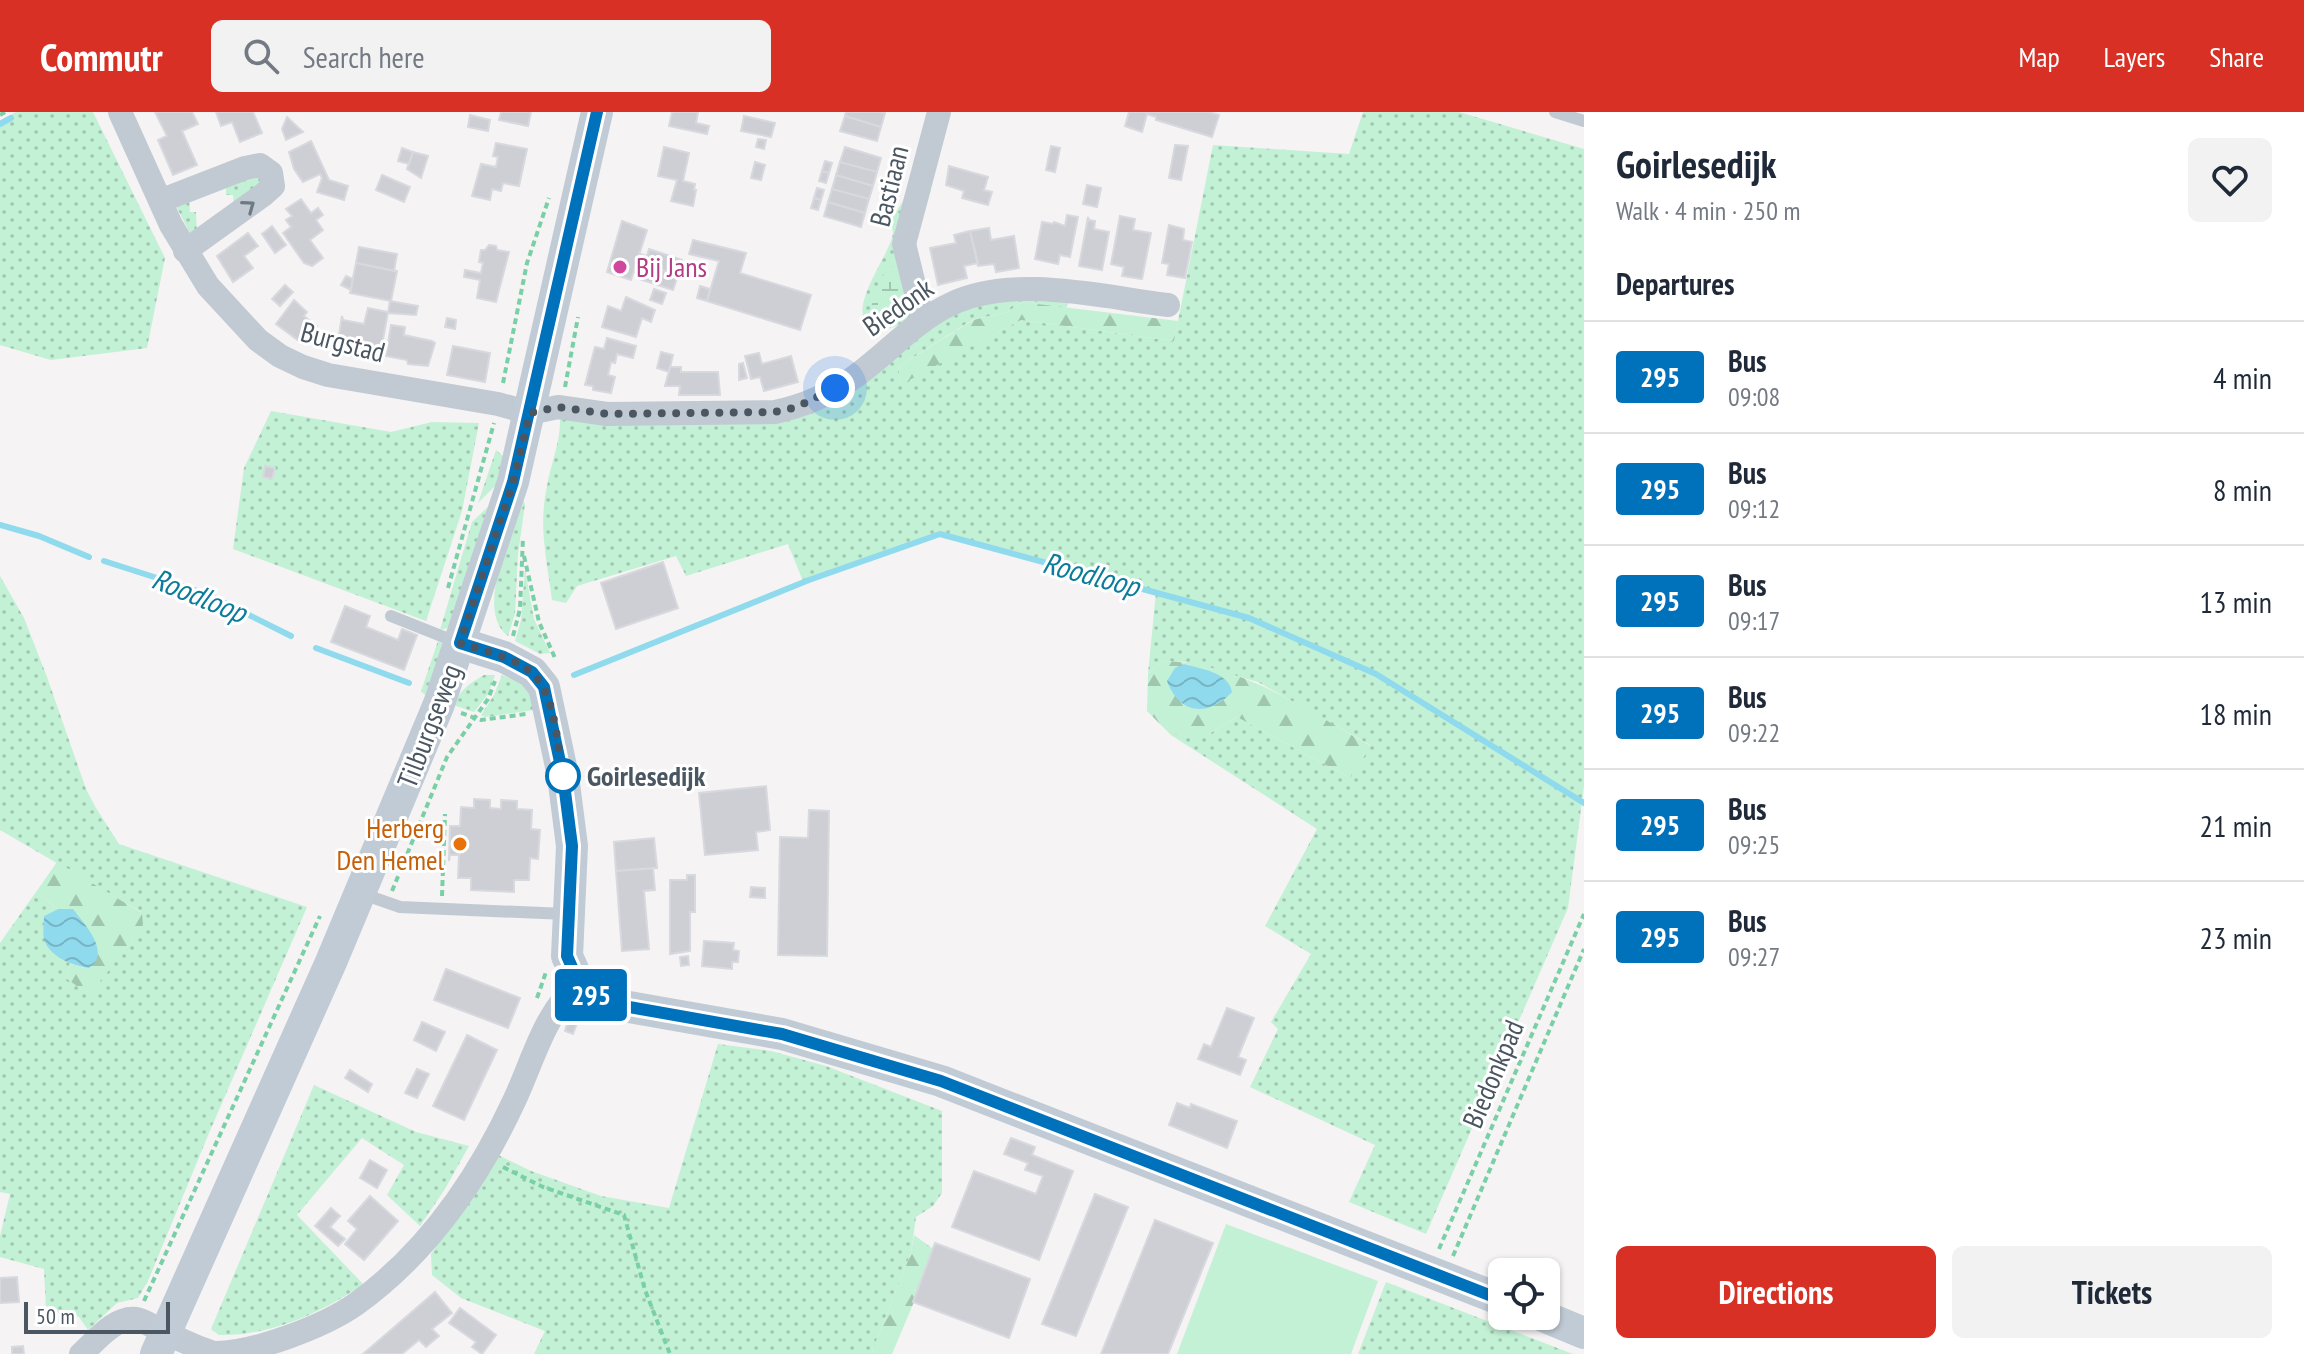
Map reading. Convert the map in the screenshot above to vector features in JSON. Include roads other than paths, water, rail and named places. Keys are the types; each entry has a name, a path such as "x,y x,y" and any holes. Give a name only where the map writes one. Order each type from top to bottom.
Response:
{"street":[{"name":"Burgstad","path":"120,112 185,251 208,286 237,320 280,356 328,375 498,404 530,413"},
{"name":"Tilburgseweg","path":"160,1343 360,893 439,704 513,482 597,112"},
{"name":"Bastiaan","path":"923,321 904,244 939,112"},
{"path":"160,201 245,168 260,165 271,173 273,186 185,251"},
{"name":"Biedonk","path":"530,413 558,407 607,414 775,412 817,399 853,378 923,321 952,303 975,296 1032,288 1168,305"},
{"path":"460,643 504,657 532,672 544,687 561,766 572,846 567,956 579,983 592,996 612,1004 782,1034 941,1081 1441,1263 1488,1292"},
{"path":"81,1354 118,1322 136,1319 160,1343 215,1353 261,1349 323,1324 354,1305 384,1282 415,1251 443,1219 485,1159 543,1033 563,997 579,983"},
{"path":"1560,1323 1584,1333"}],"lane":[{"path":"1555,112 1584,121"},
{"path":"391,616 460,643"},
{"path":"360,893 400,907 569,914"}],"water":[{"path":"1184,664 1220,676 1230,685 1232,692 1204,709 1187,706 1172,692 1167,681 1175,668"},
{"path":"58,909 73,909 94,938 98,954 89,968 70,963 48,948 43,933 44,916"}],"waterway":[{"path":"0,124 11,118"},
{"name":"Roodloop","path":"0,525 39,536 89,557"},
{"name":"Roodloop","path":"574,675 809,580 940,534 1249,618 1376,674 1584,803"},
{"name":"Roodloop","path":"104,561 207,594 291,636"},
{"name":"Roodloop","path":"316,648 409,683"}],"place":[{"name":"Bij Jans","path":"620,267"},
{"name":"Goirlesedijk","path":"563,776"},
{"name":"Herberg Den Hemel","path":"460,844"}]}
